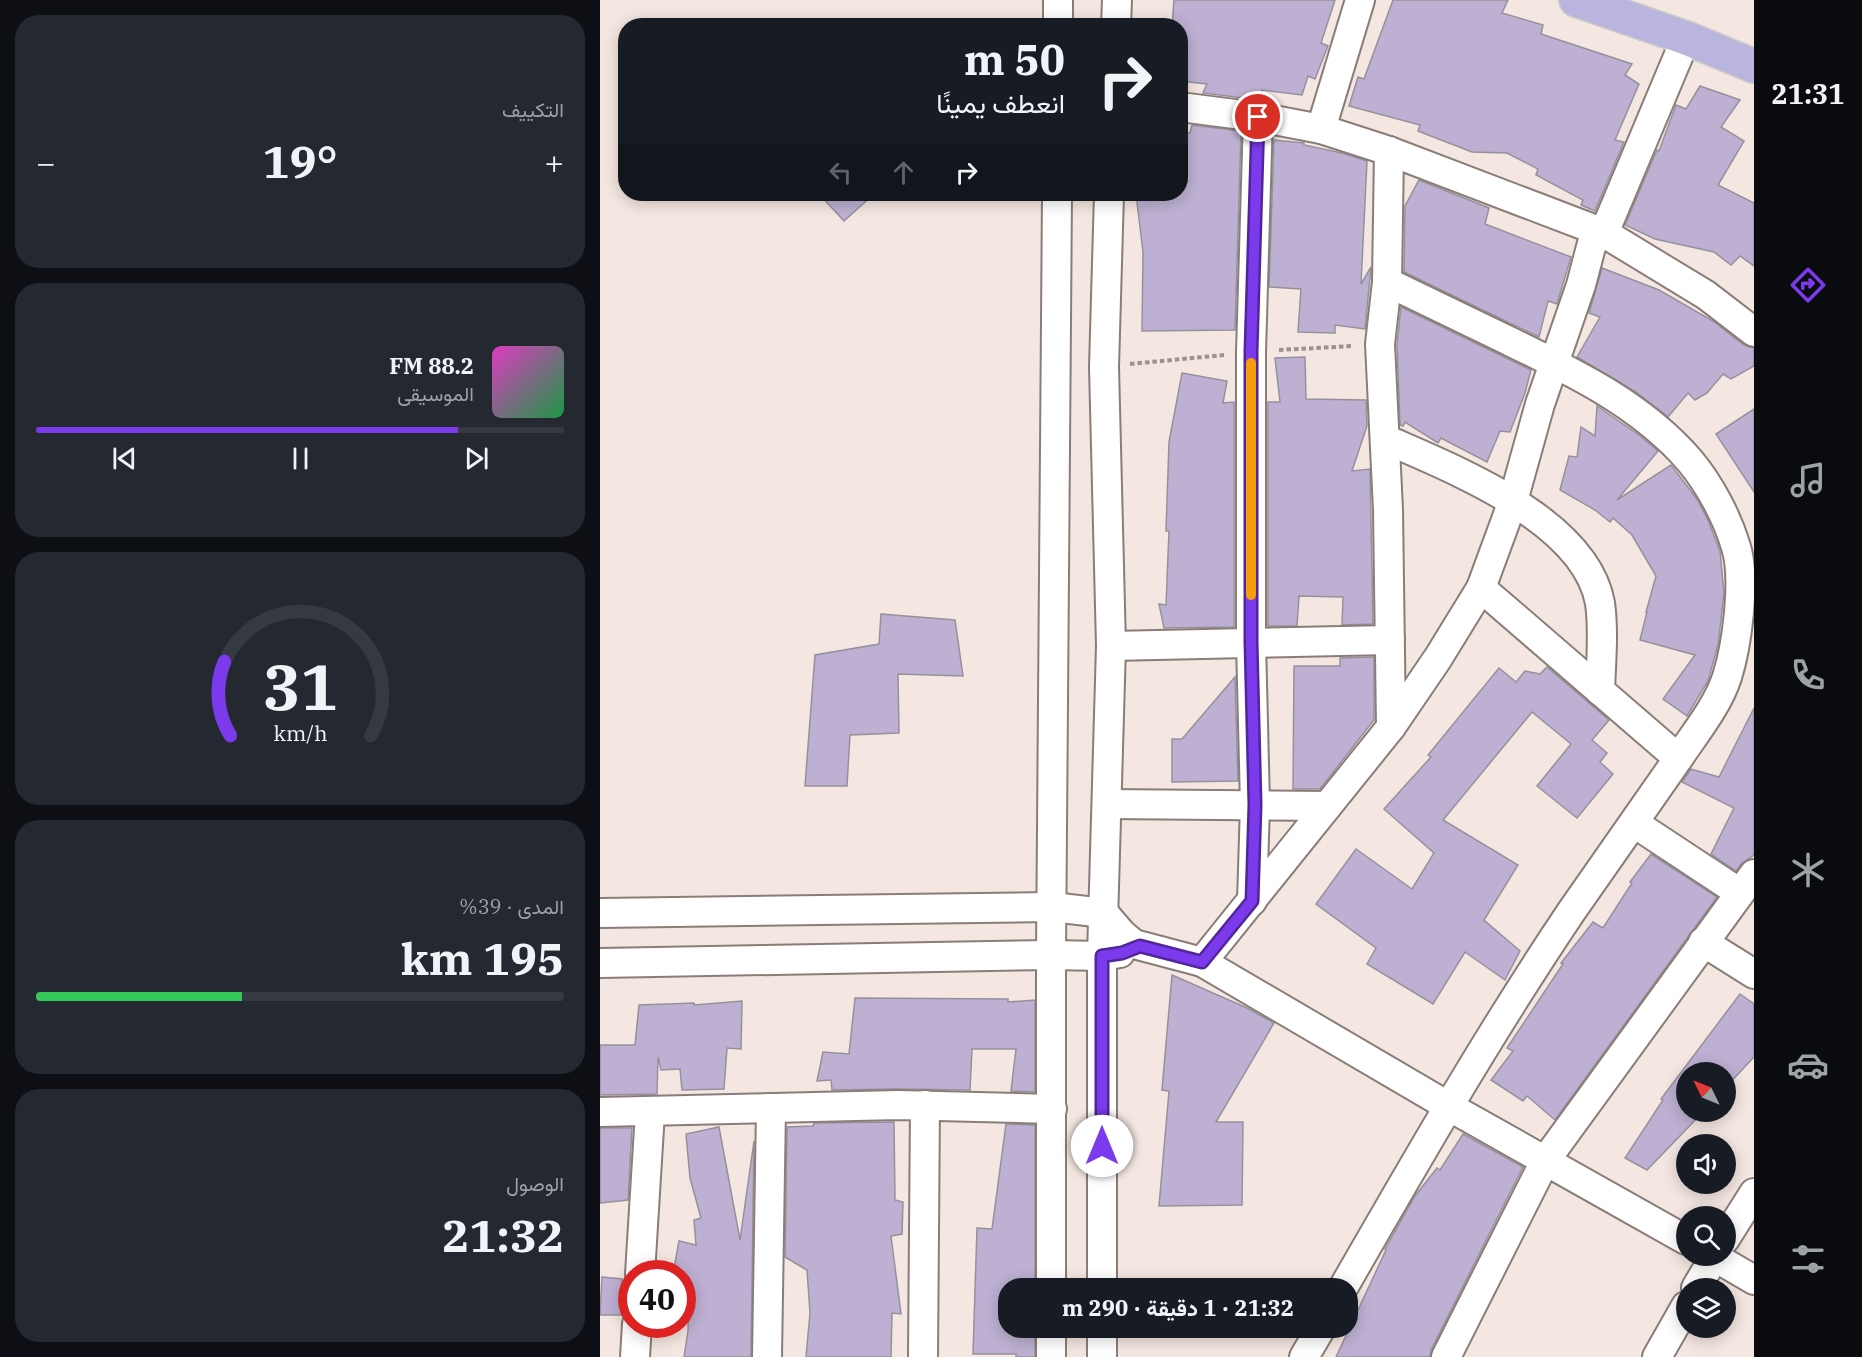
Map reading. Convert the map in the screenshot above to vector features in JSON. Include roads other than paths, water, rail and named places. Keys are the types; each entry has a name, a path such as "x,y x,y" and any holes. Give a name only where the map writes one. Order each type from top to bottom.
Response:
{"main road":[{"path":"1576,0 1686,38 1754,66"}],"street":[{"path":"1058,0 1058,18"},
{"path":"1117,18 1118,0"},
{"path":"1321,129 1360,0"},
{"path":"1202,962 1391,727 1438,658 1481,588 1513,501 1592,243 1604,233 1686,38"},
{"path":"1188,108 1258,117 1321,129 1389,151 1604,233 1706,295 1754,332"},
{"path":"1252,901 1255,805 1251,642 1251,352 1258,117"},
{"path":"1389,151 1387,282 1380,344 1388,510 1391,727"},
{"path":"1051,1278 1051,955 1057,201"},
{"path":"1102,1278 1102,956 1111,646 1104,367 1109,201"},
{"path":"1349,1278 1448,1106 1570,914 1706,717 1726,681 1734,651 1746,561 1737,549 1712,494 1684,455 1663,432 1632,408 1554,363 1387,282"},
{"path":"1385,439 1453,469 1513,501 1534,515 1575,554 1592,580 1599,603 1600,691"},
{"path":"1481,588 1678,758"},
{"path":"1111,646 1390,640"},
{"path":"1107,804 1327,806"},
{"path":"1446,1357 1545,1161 1747,883 1634,823"},
{"path":"600,913 1052,907 1104,914 1128,940 1140,946 1202,962 1448,1106 1676,1234"},
{"path":"1703,942 1754,974"},
{"path":"600,963 1102,956 1122,953 1140,946"},
{"path":"600,1112 925,1105 1052,1109"},
{"path":"923,1357 925,1105"},
{"path":"767,1357 771,1108"},
{"path":"641,1260 650,1112"},
{"path":"1736,1221 1754,1192"},
{"path":"1735,1266 1754,1281"},
{"path":"1657,1357 1676,1324"},
{"path":"634,1357 636,1338"},
{"path":"1051,1338 1051,1357"},
{"path":"1102,1338 1102,1357"},
{"path":"1304,1357 1315,1338"}]}
